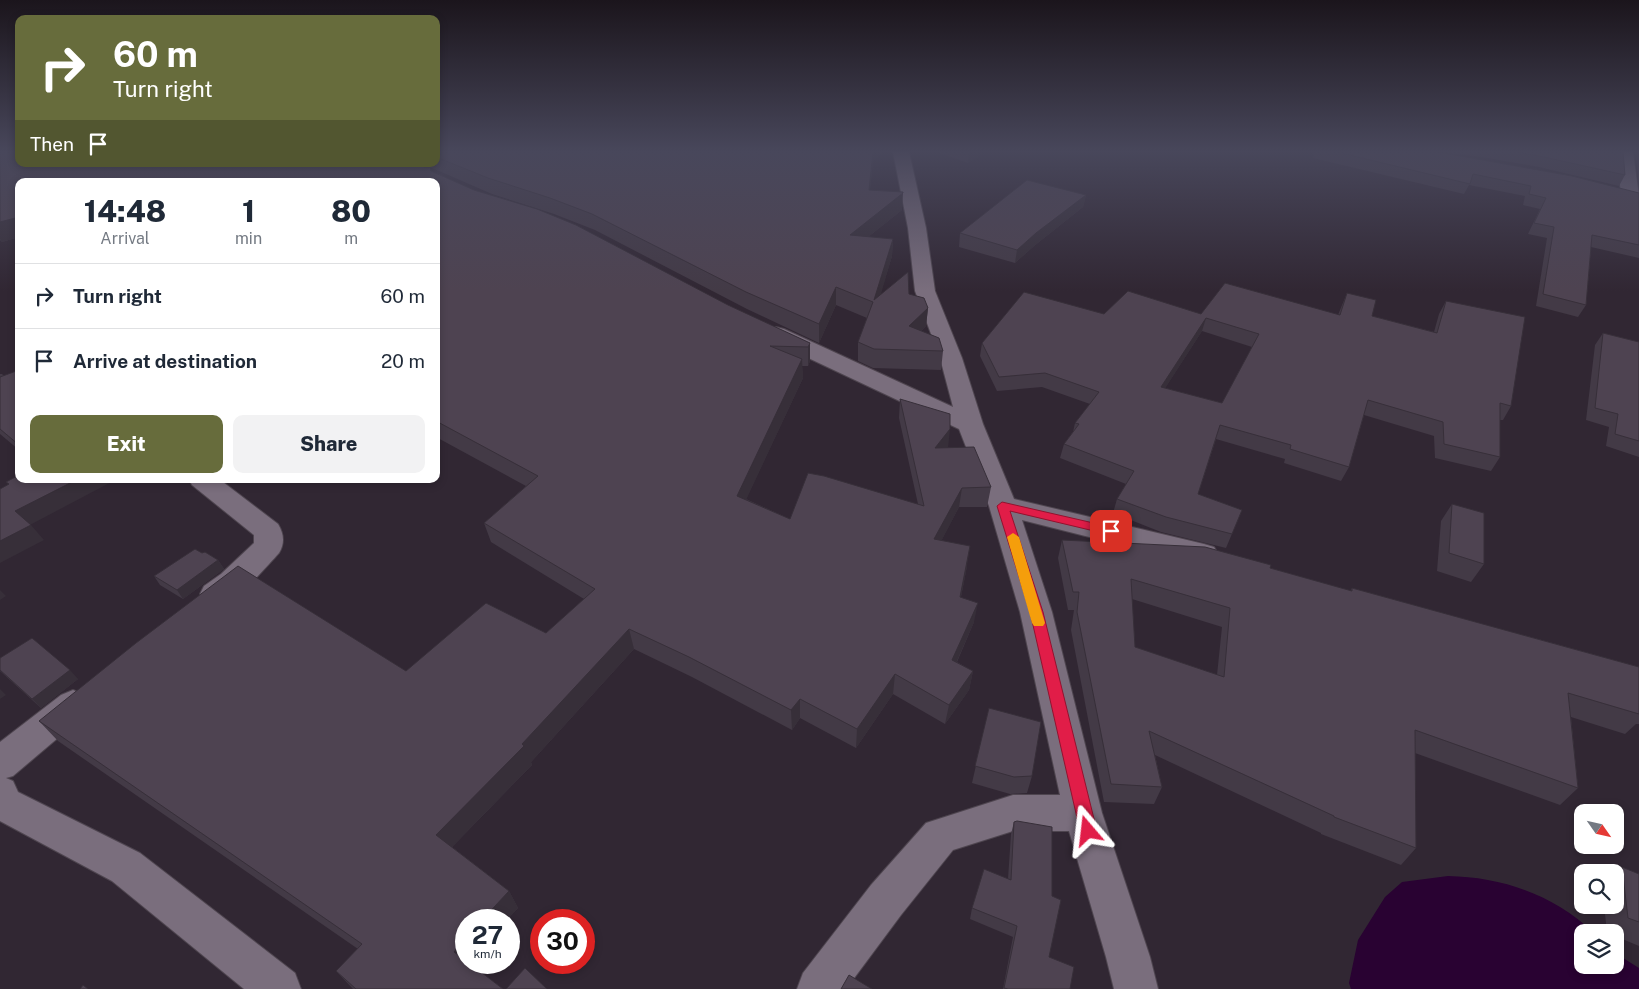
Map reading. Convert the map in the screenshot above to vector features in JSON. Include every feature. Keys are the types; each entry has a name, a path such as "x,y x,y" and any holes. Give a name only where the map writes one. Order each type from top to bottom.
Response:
{"street":[{"path":"911,198 917,228 925,292 951,358 970,424 1002,506 1036,612 1083,813 1128,956 1136,989"},
{"path":"756,324 970,424"},
{"path":"193,611 232,582 269,546 268,531 207,483"},
{"path":"1002,506 1076,522 1229,562"},
{"path":"0,764 92,690"},
{"path":"2,802 126,867 279,989"},
{"path":"819,989 886,900 940,836 1013,813 1083,813"}],"shaded area":[{"path":"1448,876 1468,877 1507,884 1544,898 1584,924 1574,924 1574,974 1624,974 1624,959 1639,968 1639,989 1351,989 1349,983 1358,940 1385,897 1402,882"}],"building":[{"path":"0,198 15,198 15,218 0,222"},
{"path":"440,198 501,198 537,209 576,225 728,305 810,343 808,347 770,346 802,359 737,496 790,519 808,473 924,506 900,399 950,414 950,429 935,448 974,447 991,487 962,488 934,539 970,546 960,597 978,603 952,660 973,671 949,705 895,674 857,729 800,699 791,710 689,657 629,629 522,744 524,746 436,835 509,891 492,909 455,909 455,974 484,974 503,989 356,989 336,971 362,944 39,721 136,643 238,566 406,671 486,603 546,633 595,589 484,523 538,476 440,423"},
{"path":"550,198 896,198 850,235 893,239 874,300 908,272 909,294 924,298 928,308 909,326 939,338 943,351 874,349 858,342 873,302 836,287 819,324 746,292 592,214"},
{"path":"1004,198 1082,198 1017,250 960,233"},
{"path":"1546,198 1639,198 1639,245 1592,235 1586,305 1543,294 1554,227 1534,223"},
{"path":"1225,283 1340,315 1347,293 1376,300 1372,316 1437,333 1446,301 1525,317 1511,406 1500,403 1500,457 1444,444 1443,422 1368,400 1349,467 1290,449 1291,445 1220,425 1198,494 1242,510 1232,534 1166,517 1117,499 1134,471 1064,444 1079,424 1075,423 1099,392 1045,373 999,377 982,343 1024,292 1104,314 1128,291 1201,314","holes":["1206,318 1259,334 1222,403 1161,387"]},
{"path":"1603,333 1639,342 1639,441 1615,434 1618,414 1595,408"},
{"path":"15,371 15,442 0,429 0,377"},
{"path":"15,477 15,483 70,483 15,511 31,525 0,541 0,489 9,484 6,482"},
{"path":"1452,504 1484,513 1484,564 1449,553"},
{"path":"1062,540 1205,547 1271,565 1270,568 1352,591 1352,588 1639,667 1639,714 1568,693 1578,788 1415,730 1416,848 1334,817 1149,731 1162,787 1111,784 1077,612 1079,592 1073,592","holes":["1131,579 1230,608 1224,677 1135,647"]},
{"path":"195,549 202,553 205,552 218,560 177,590 154,576"},
{"path":"32,638 70,670 32,699 0,670 0,658"},
{"path":"989,708 1041,722 1032,776 1014,777 975,766"},
{"path":"1014,822 1052,827 1052,896 1061,900 1049,957 1074,967 1070,989 1004,988 1017,926 972,908 984,869 1011,880"},
{"path":"1624,868 1639,874 1639,922 1628,918"},
{"path":"525,968 547,989 506,989"},
{"path":"849,975 872,989 841,989"},
{"path":"83,985 88,989 80,989"}],"slow traffic":[{"path":"1013,537 1039,623"}],"route":[{"path":"1088,831 1036,612 1002,506 1111,531"}]}
